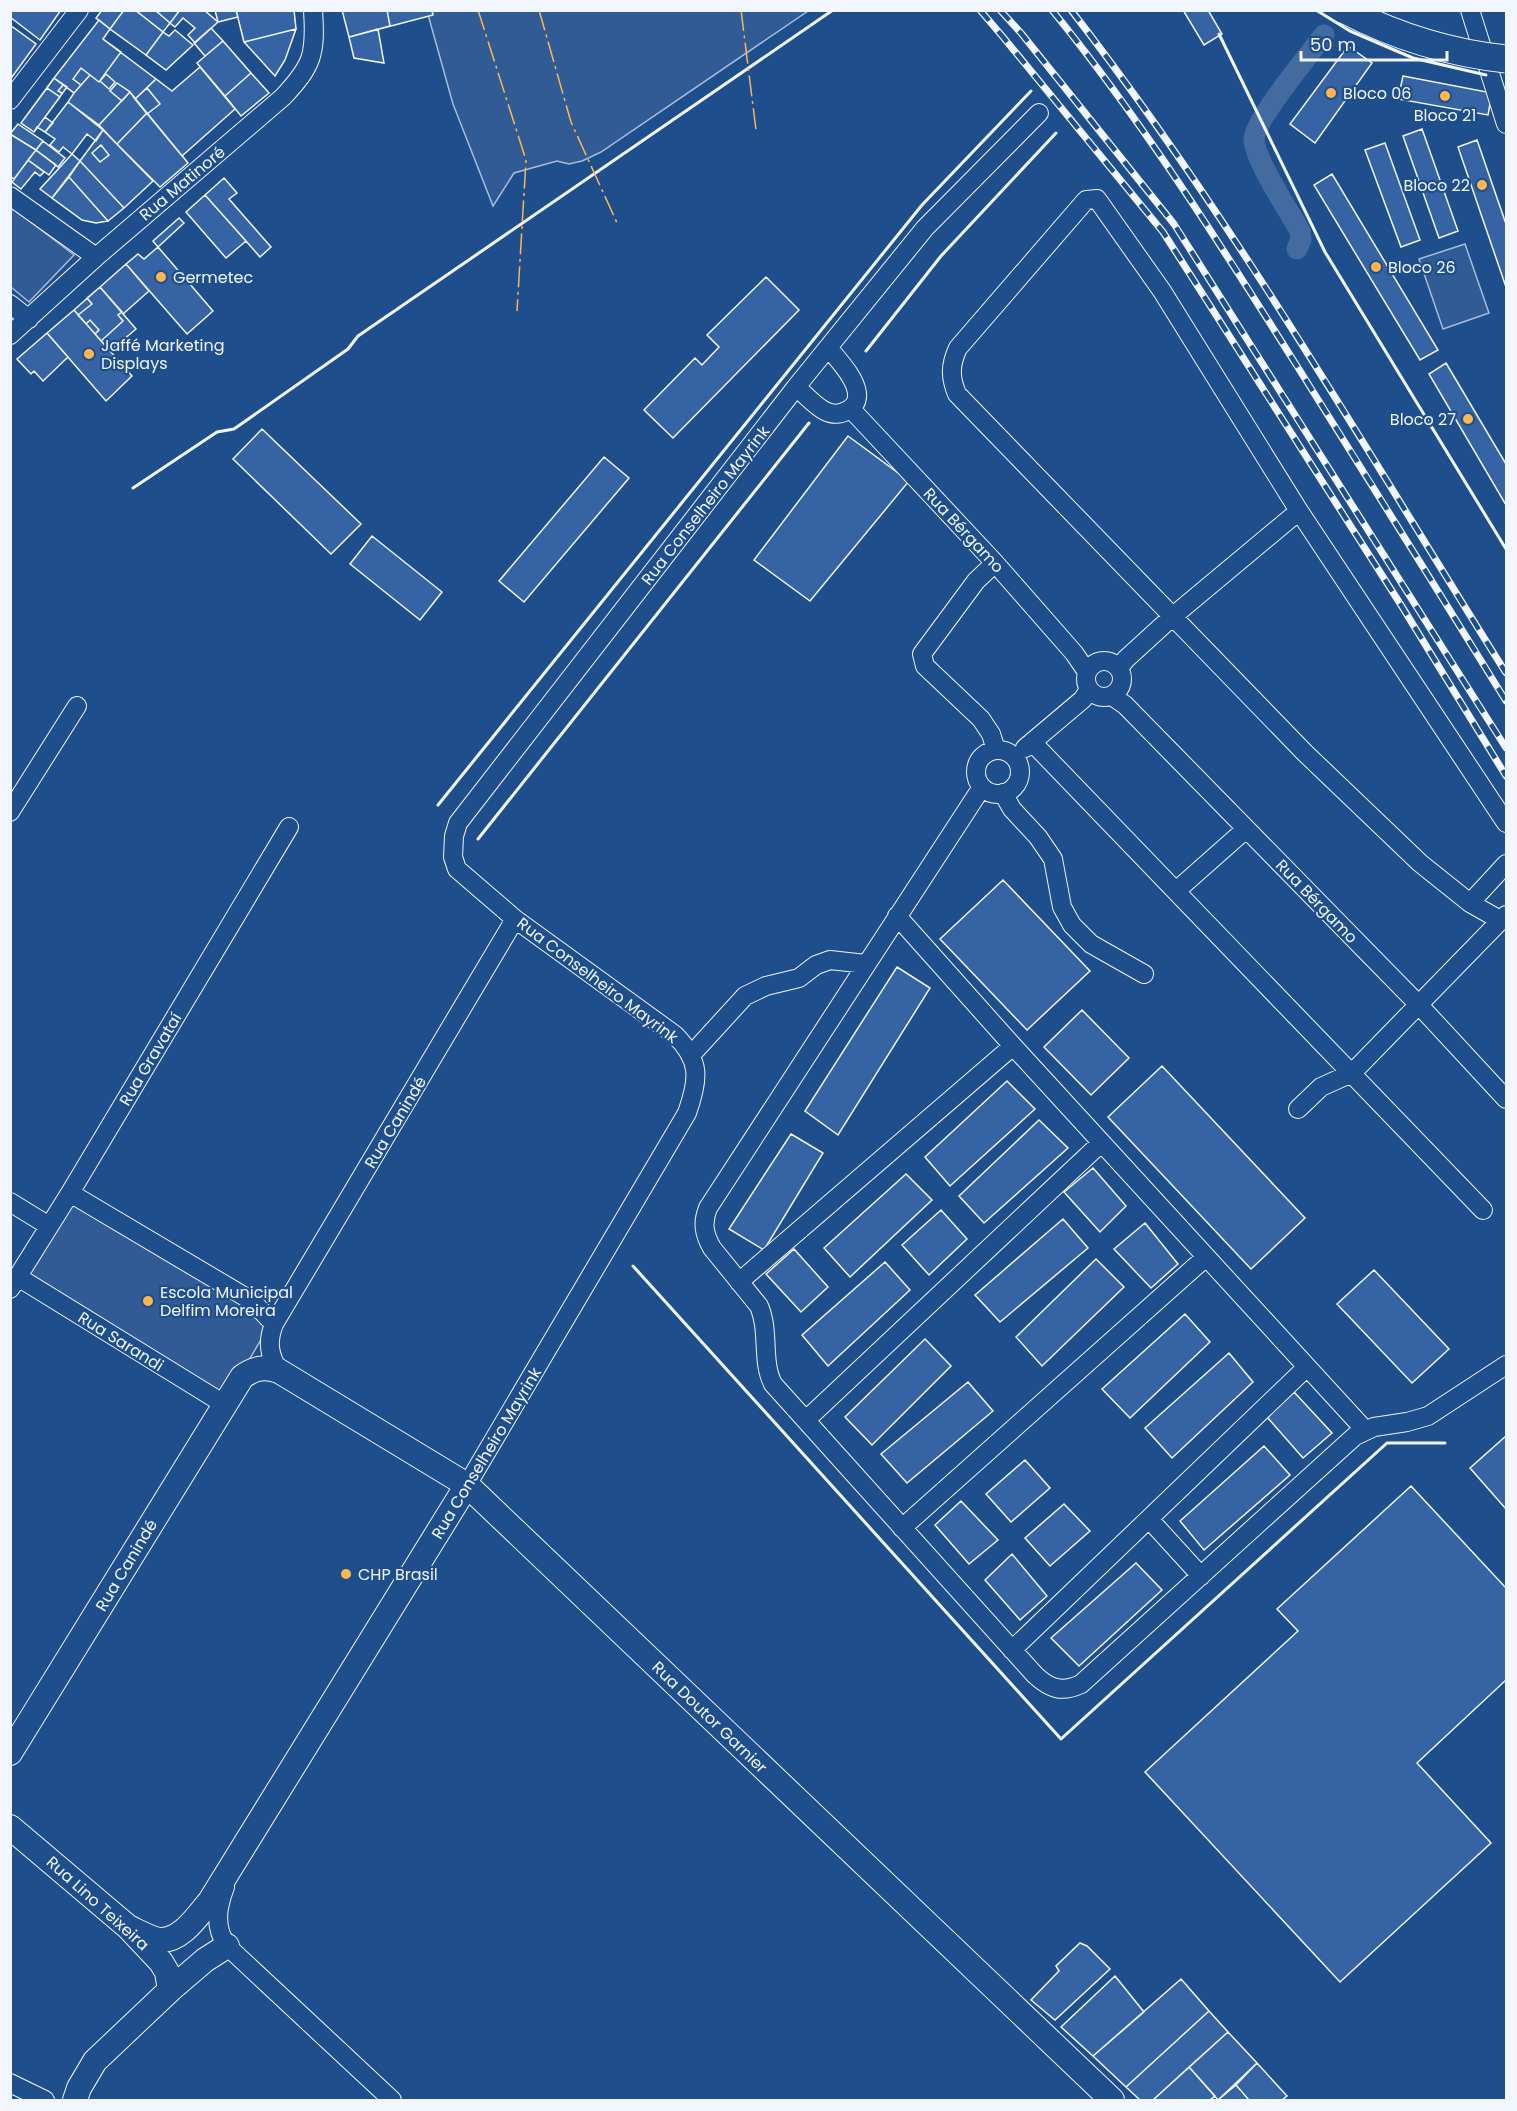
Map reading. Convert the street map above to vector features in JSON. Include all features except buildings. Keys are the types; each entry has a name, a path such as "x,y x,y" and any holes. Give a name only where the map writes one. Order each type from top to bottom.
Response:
{"main road":[{"path":"1345,10 1369,23 1417,42 1467,55 1506,59"},
{"name":"Rua Canindé","path":"10,1753 242,1377 259,1368 279,1371"},
{"name":"Rua Doutor Garnier","path":"279,1371 467,1485 1112,2100"},
{"name":"Rua Conselheiro Mayrink","path":"237,1858 467,1485"},
{"name":"Rua Lino Teixeira","path":"10,1827 128,1927 161,1962 167,1972 170,1990"},
{"path":"128,1927 159,1940 186,1930 210,1901 237,1858"},
{"path":"75,2100 79,2088 95,2061 170,1990 206,1959 227,1946"}],"street":[{"path":"10,100 79,10"},
{"name":"Rua Matinoré","path":"10,335 96,256 284,97 310,62 315,38 313,10"},
{"path":"1470,10 1506,124"},
{"name":"Rua Conselheiro Mayrink","path":"467,1485 687,1113 696,1087 696,1065 686,1046 675,1035 515,919 457,869 453,857 454,836 458,824 796,387 930,221 1039,113"},
{"path":"10,196 96,256"},
{"path":"1298,1108 1321,1087 1352,1073 1503,918 1470,903 1420,863 1313,760 957,394 952,382 952,361 958,348 1086,200 1097,199 1162,291 1299,511 1506,823"},
{"path":"10,304 29,319"},
{"path":"796,387 825,411 834,414 851,409 857,392 854,383 845,367 828,348"},
{"name":"Rua Bérgamo","path":"851,409 995,563 1074,653 1100,689 1246,829 1418,1004 1506,1099"},
{"path":"1120,664 1172,617 1299,511"},
{"path":"995,563 976,581 922,654 925,666 981,719 991,734 996,750"},
{"path":"1100,689 1104,661 1120,664"},
{"path":"1014,757 1100,689 1123,679 1120,664"},
{"path":"10,813 77,706"},
{"path":"1032,742 1483,1210"},
{"path":"996,750 1014,757 1019,767 1019,778 1013,788 1003,793 992,793 982,788 977,779 976,769 979,760 986,753 996,750"},
{"path":"982,788 708,1208 704,1227 706,1238 759,1306 764,1318 769,1377 773,1384 1012,1650 1044,1684 1052,1689 1072,1689 1082,1684 1355,1436 1365,1430 1428,1416 1506,1365"},
{"path":"1003,793 1012,809 1038,837 1053,859 1062,907 1072,925 1091,944 1144,975"},
{"name":"Rua Gravataí","path":"14,1283 288,827"},
{"path":"1176,891 1246,829"},
{"path":"1470,903 1506,864"},
{"path":"897,916 1101,1143 1365,1430"},
{"name":"Rua Canindé","path":"274,1324 515,919"},
{"path":"691,1055 745,996 766,986 799,978 816,966 830,960 866,964"},
{"path":"739,1282 1013,1046"},
{"path":"806,1420 1101,1143"},
{"path":"70,1193 252,1301 274,1324 269,1346 272,1359 279,1371"},
{"path":"10,1202 48,1226"},
{"path":"902,1528 1206,1257"},
{"name":"Rua Sarandi","path":"14,1283 225,1404"},
{"path":"252,1301 288,1302"},
{"path":"1012,1650 1307,1367"},
{"path":"1149,1519 1202,1576"},
{"name":"Rua Conselheiro Mayrink","path":"227,1946 220,1936 217,1925 219,1901 237,1858"},
{"path":"227,1946 392,2100"},
{"path":"10,2083 45,2100"}],"shaded area":[{"path":"427,11 808,11 601,152 582,161 569,164 557,161 514,173 493,206 453,104"},
{"path":"10,206 74,255 29,302 11,287"},
{"path":"1465,244 1489,313 1443,329 1419,259"},
{"path":"74,1200 271,1323 224,1402 25,1274"}],"waterway":[{"path":"1297,249 1301,240 1300,231 1266,172 1254,139 1263,117 1273,102 1324,35"}],"railway":[{"path":"980,10 1163,232 1401,605 1506,776"},
{"path":"1000,10 1174,224 1506,748"},
{"path":"1052,10 1118,96 1210,229 1506,701"},
{"path":"1071,10 1188,170 1243,253 1350,420 1506,673"}],"wall":[{"path":"133,488 217,432 234,429 348,349 358,336 833,10"},
{"path":"1316,10 1350,31 1413,58 1486,75"},
{"path":"1219,34 1325,252 1506,549"},
{"path":"438,805 922,205 1031,91"},
{"path":"866,351 941,256 1056,133"},
{"path":"478,839 809,423"},
{"path":"633,1266 1061,1739 1387,1443 1445,1443"}],"power":[{"path":"478,10 526,160 517,311"},
{"path":"539,10 571,122 618,225"},
{"path":"741,10 756,130"}],"place":[{"name":"Bloco 06","path":"1331,93"},
{"name":"Bloco 21","path":"1445,96"},
{"name":"Bloco 22","path":"1482,185"},
{"name":"Bloco 26","path":"1376,267"},
{"name":"Germetec","path":"161,277"},
{"name":"Jaffé Marketing Displays","path":"89,354"},
{"name":"Bloco 27","path":"1468,419"},
{"name":"Escola Municipal Delfim Moreira","path":"148,1301"},
{"name":"CHP Brasil","path":"346,1574"}]}
